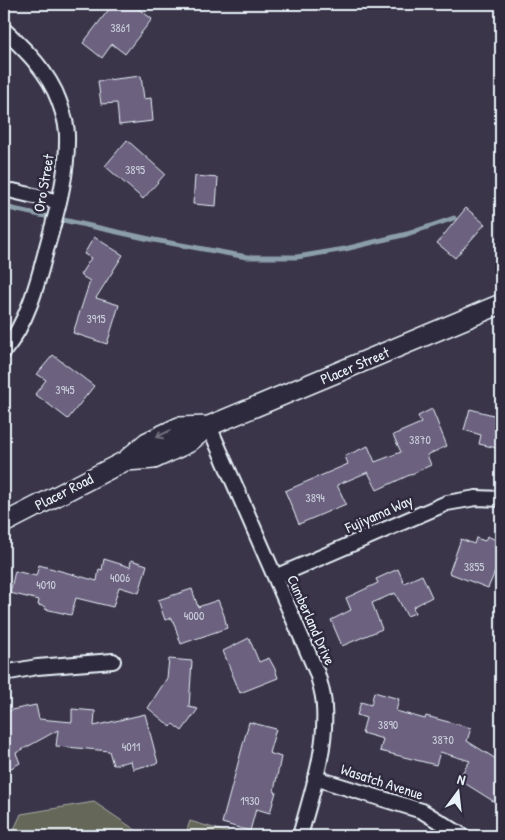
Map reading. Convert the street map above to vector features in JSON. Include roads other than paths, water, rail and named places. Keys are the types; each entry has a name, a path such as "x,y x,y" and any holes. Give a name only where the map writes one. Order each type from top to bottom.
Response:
{"main road":[{"name":"Placer Street","path":"209,426 501,304"},
{"name":"Placer Road","path":"4,523 125,461 147,442 179,426 209,426"}],"street":[{"name":"Oro Street","path":"4,30 36,63 52,84 59,101 67,133 66,165 59,202 30,304 12,341 4,351"},
{"path":"13,191 59,202"},
{"name":"Cumberland Drive","path":"209,426 317,672 322,688 324,723 315,778 300,836"},
{"name":"Fujiyama Way","path":"275,577 447,502 469,499 501,499"},
{"path":"4,673 27,668 113,661"},
{"name":"Wasatch Avenue","path":"315,778 422,811 463,836"}],"waterway":[{"path":"4,207 154,240 247,257 297,257 345,249 407,234 454,218"}]}
